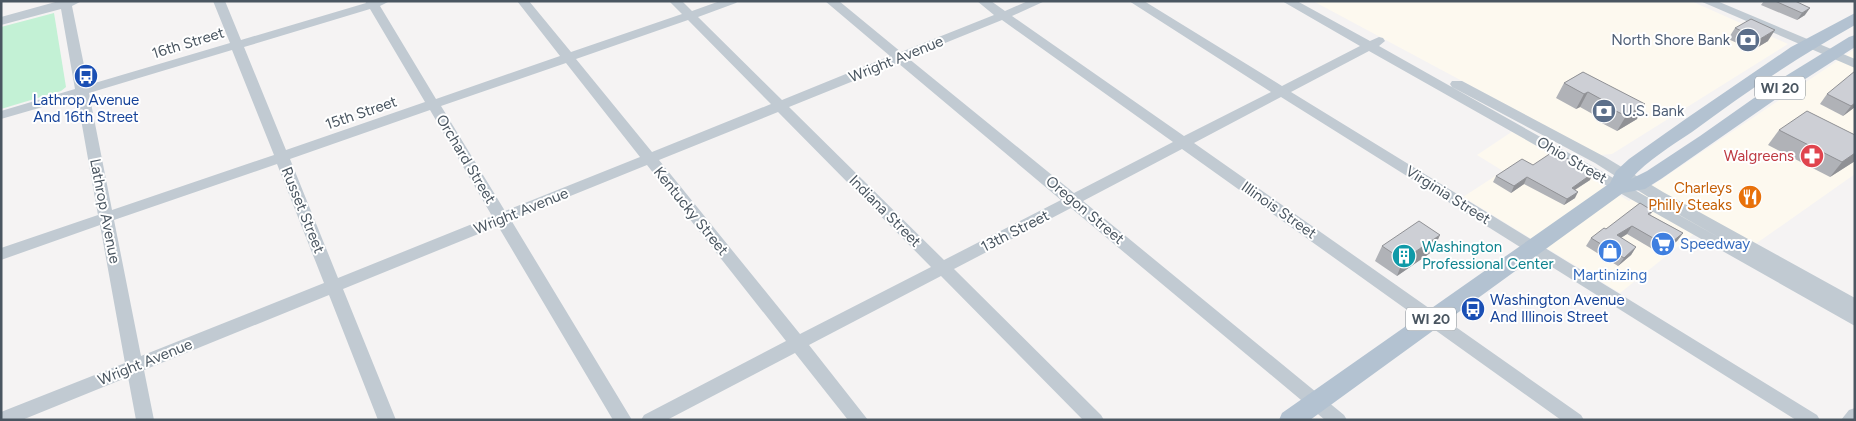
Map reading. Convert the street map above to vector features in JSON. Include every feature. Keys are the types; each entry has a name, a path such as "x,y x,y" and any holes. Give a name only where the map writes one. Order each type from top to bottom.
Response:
{"main road":[{"name":"WI 20","path":"1626,182 1672,137 1808,44 1855,18"},
{"path":"1830,54 1826,47 1851,32 1855,26"},
{"name":"WI 20","path":"1291,420 1626,182 1707,140 1778,89 1830,54 1855,40"},
{"path":"1778,89 1779,80 1784,74 1812,55 1813,48 1808,44"},
{"path":"1736,120 1740,106 1747,96 1765,83 1764,80 1758,77"},
{"path":"1707,140 1702,134 1704,130 1720,119 1728,99"}],"street":[{"name":"Russet Street","path":"219,1 387,420"},
{"name":"Kentucky Street","path":"523,1 859,420"},
{"name":"Indiana Street","path":"675,1 1095,420"},
{"name":"15th Street","path":"1,254 732,1"},
{"name":"Oregon Street","path":"831,1 1338,420"},
{"name":"Illinois Street","path":"983,1 1575,420"},
{"name":"Wright Avenue","path":"2,420 1039,1"},
{"name":"Virginia Street","path":"1136,1 1811,420"},
{"name":"Ohio Street","path":"1288,1 1600,160 1626,182 1855,320"},
{"name":"Ohio Street","path":"1305,1 1374,44"},
{"path":"1706,1 1855,64"},
{"path":"1,21 69,2"},
{"name":"Lathrop Avenue","path":"69,2 82,91 144,420"},
{"name":"16th Street","path":"1,115 376,2"},
{"name":"Orchard Street","path":"376,2 434,105 623,420"},
{"name":"13th Street","path":"650,420 1374,44"},
{"name":"Ohio Street","path":"1626,182 1855,306"},
{"path":"1850,420 1855,415"}],"shaded area":[{"path":"1313,1 1691,1 1788,44 1612,154 1600,155"},
{"path":"1855,49 1855,174 1754,245 1710,221 1620,293 1463,197 1503,171 1477,155 1513,131 1629,201"}],"green space":[{"path":"54,13 66,87 61,91 1,109 1,27"}],"building":[{"path":"1775,1 1795,1 1810,8 1802,13"},
{"path":"1751,19 1775,30 1760,39 1735,28"},
{"path":"1855,71 1855,103 1851,106 1827,94"},
{"path":"1583,72 1645,104 1626,116 1604,105 1608,103 1588,92 1584,94 1564,83"},
{"path":"1807,111 1855,135 1855,153 1842,162 1779,130"},
{"path":"1554,151 1593,173 1572,188 1578,192 1567,199 1527,177 1514,186 1496,176 1522,159 1533,165"},
{"path":"1640,203 1653,211 1648,214 1683,233 1667,246 1632,226 1617,235 1636,247 1624,258 1591,238 1604,228 1606,229"},
{"path":"1419,221 1440,235 1403,260 1382,246"}],"place":[{"name":"North Shore Bank","path":"1748,40"},
{"name":"Lathrop Avenue And 16th Street","path":"86,76"},
{"name":"U.S. Bank","path":"1604,111"},
{"name":"Walgreens","path":"1812,156"},
{"name":"Charleys Philly Steaks","path":"1750,197"},
{"name":"Speedway","path":"1663,244"},
{"name":"Martinizing","path":"1610,251"},
{"name":"Washington Professional Center","path":"1404,256"},
{"name":"Washington Avenue And Illinois Street","path":"1473,309"}]}
